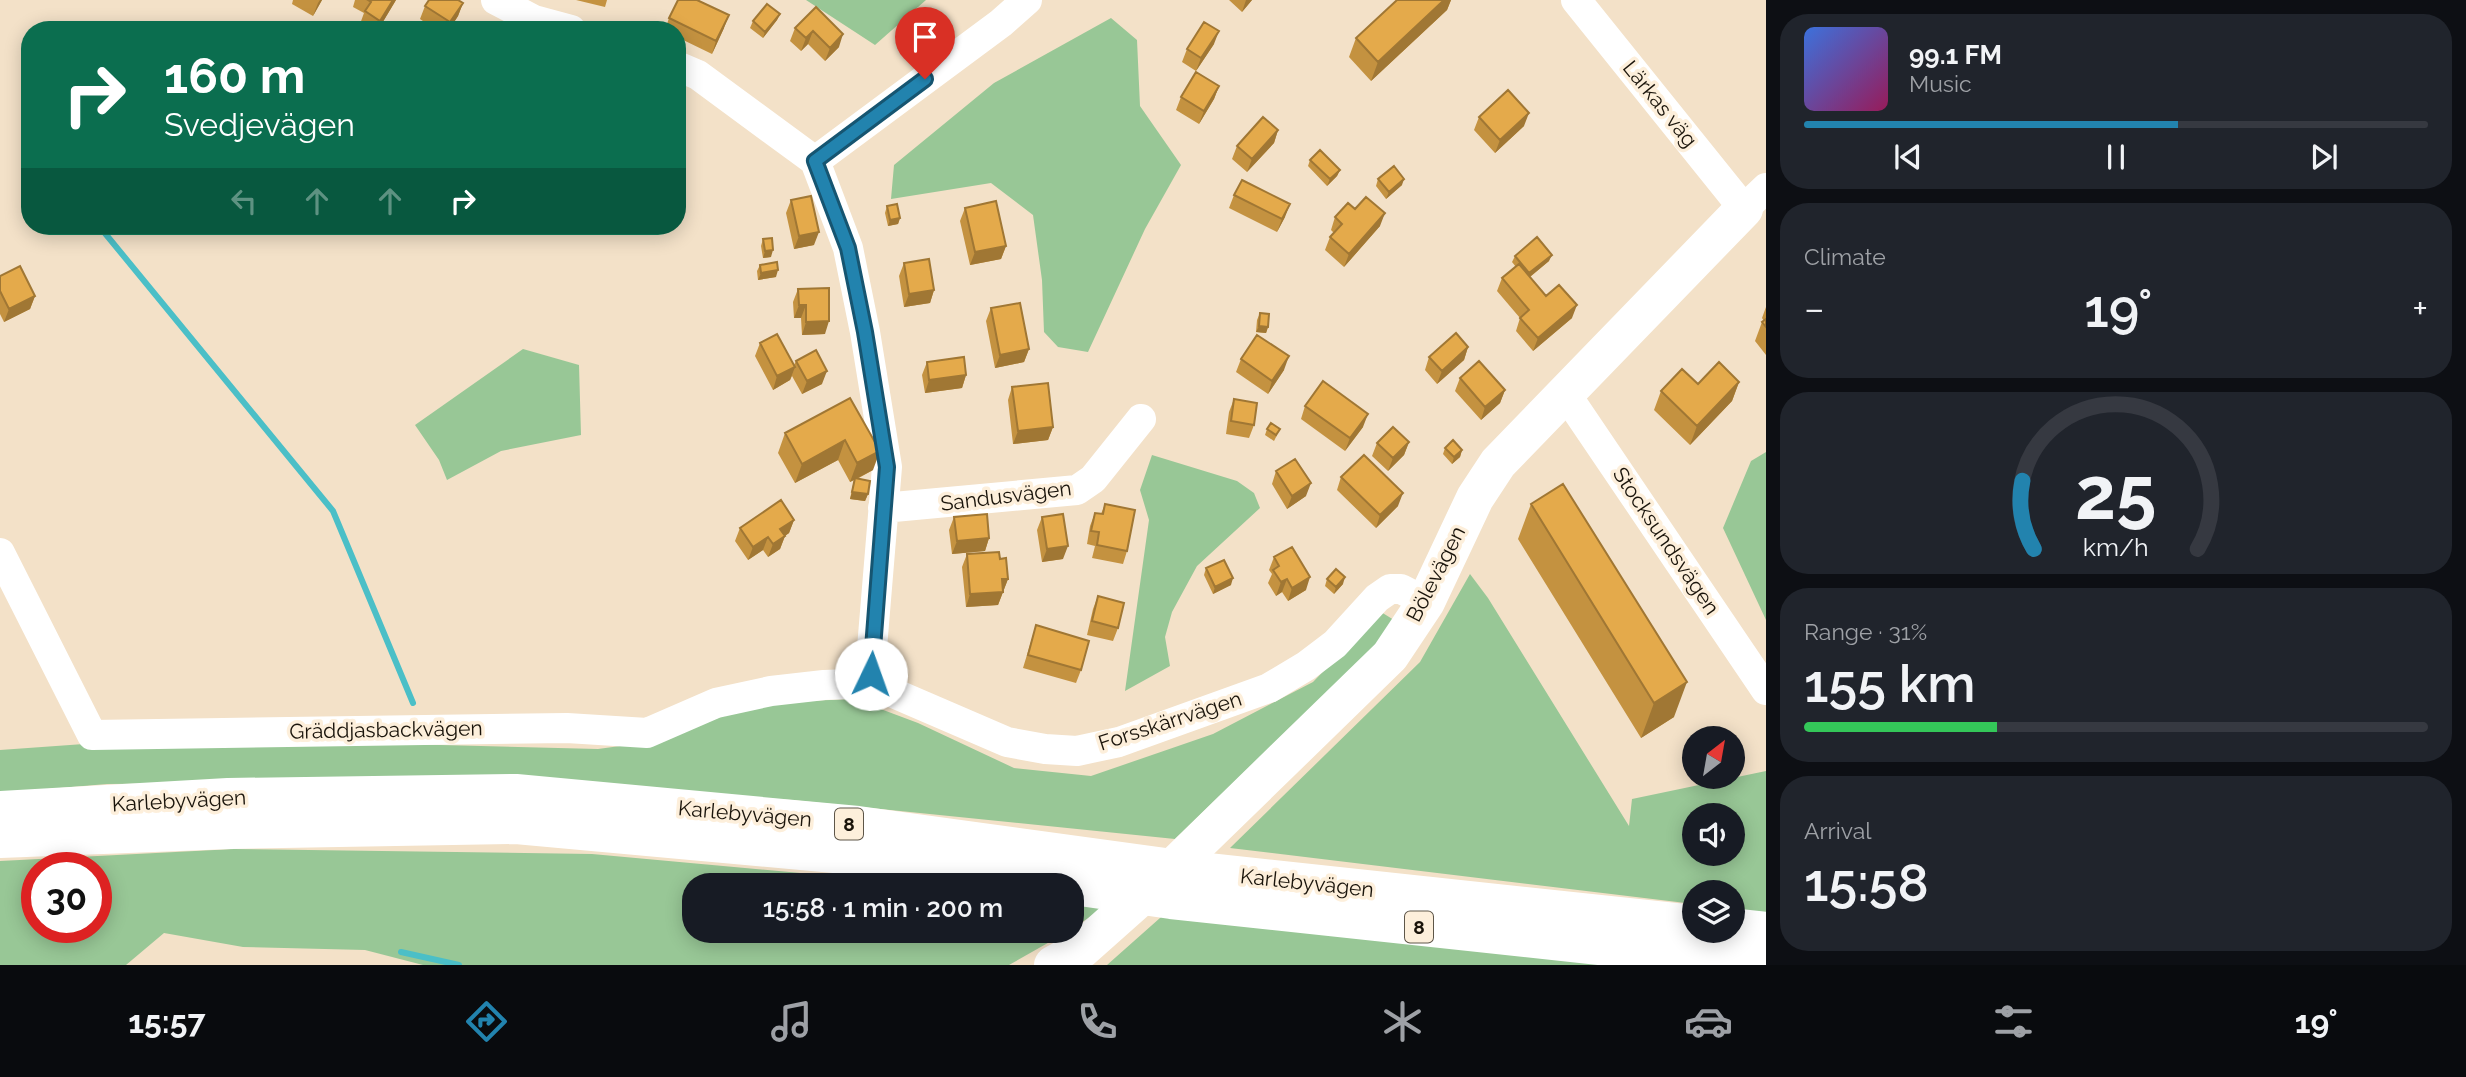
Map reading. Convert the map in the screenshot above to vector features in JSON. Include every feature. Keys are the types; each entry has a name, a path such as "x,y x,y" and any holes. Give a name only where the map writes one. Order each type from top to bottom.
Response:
{"main road":[{"name":"Bölevägen","path":"1068,957 1163,877 1390,656 1426,602 1462,524 1498,463 1755,198"},
{"name":"Karlebyvägen","path":"0,810 228,797 516,793 858,825 1180,869 1682,923"},
{"name":"Karlebyvägen","path":"0,839 516,825 856,856 978,873"},
{"name":"Karlebyvägen","path":"1084,888 1766,964"},
{"path":"1745,929 1766,931"}],"street":[{"path":"496,0 538,21"},
{"path":"815,161 1001,23 1027,0"},
{"name":"Lärkas väg","path":"1576,0 1755,198"},
{"path":"686,70 698,75 815,161 848,248 887,467 871,660 871,674 875,683"},
{"name":"Stocksundsvägen","path":"1565,393 1766,690"},
{"name":"Sandusvägen","path":"883,508 1077,490 1093,479 1141,419"},
{"name":"Gräddjasbackvägen","path":"0,553 92,735 567,728 647,733 716,703 797,688 875,683"},
{"name":"Forsskärrvägen","path":"875,683 884,690 1007,743 1077,751 1119,742 1269,688 1306,666 1335,644 1377,598 1390,589 1401,589 1426,602"}],"green space":[{"path":"806,0 926,0 875,45"},
{"path":"1111,18 1137,40 1140,106 1181,165 1145,229 1088,352 1058,347 1044,332 1042,280 1033,215 991,183 891,199 894,165 994,83"},
{"path":"523,349 579,365 581,435 501,451 447,480 439,460 415,425"},
{"path":"1766,452 1766,620 1723,528 1751,461"},
{"path":"1152,455 1237,481 1254,493 1260,508 1197,566 1172,612 1165,637 1170,666 1125,691 1149,520 1140,490"},
{"path":"1470,574 1488,598 1629,826 1632,799 1682,789 1745,789 1745,775 1766,771 1766,913 1745,910 1745,880 1682,880 1682,903 1230,848 1420,662"},
{"path":"1381,612 1394,620 1388,633 1175,839 792,800 490,781 107,784 0,793 0,750 112,742 362,743 598,749 657,741 758,703 854,699 918,723 1014,768 1091,776 1213,734 1313,682"},
{"path":"234,849 592,854 801,873 682,873 682,943 1048,943 1009,965 423,965 365,950 243,947 164,933 126,965 0,965 0,861 21,860 21,943 112,943 112,855"},
{"path":"1084,899 1113,902 1084,921"},
{"path":"1169,910 1634,965 1107,965"}],"building":[{"path":"368,0 393,0 380,21 365,11 371,2"},
{"path":"429,0 458,0 463,3 451,21 425,6"},
{"path":"678,0 697,0 729,15 716,41 686,26 686,21 669,18"},
{"path":"1397,0 1444,0 1378,62 1356,38"},
{"path":"767,4 780,14 765,32 753,21"},
{"path":"816,7 843,34 830,48 813,31 806,38 795,28"},
{"path":"1204,22 1219,31 1201,58 1187,49"},
{"path":"1196,72 1219,86 1204,111 1181,97"},
{"path":"1508,90 1529,113 1500,140 1479,117"},
{"path":"1263,117 1278,130 1252,159 1237,146"},
{"path":"1320,150 1340,170 1330,179 1310,160"},
{"path":"1394,166 1404,179 1389,192 1378,179"},
{"path":"1242,180 1290,204 1282,219 1234,195"},
{"path":"811,196 819,232 799,236 791,200"},
{"path":"1366,197 1385,213 1349,254 1330,237 1342,224 1335,217 1348,203 1355,209"},
{"path":"996,201 1006,246 975,252 965,208"},
{"path":"897,204 900,218 890,220 887,206"},
{"path":"1537,237 1552,255 1529,273 1515,256"},
{"path":"772,238 773,250 765,251 763,239"},
{"path":"929,259 934,290 909,294 904,263"},
{"path":"777,262 778,270 761,273 760,265"},
{"path":"1519,264 1546,296 1559,285 1577,305 1538,338 1520,318 1529,310 1502,278"},
{"path":"20,266 35,296 9,309 0,291 0,276"},
{"path":"829,288 829,321 806,322 806,305 799,305 798,289"},
{"path":"1020,303 1029,349 1000,355 991,308"},
{"path":"1260,313 1269,314 1268,327 1259,326"},
{"path":"1456,333 1468,347 1442,371 1429,357"},
{"path":"777,334 795,367 777,376 760,343"},
{"path":"1257,335 1289,356 1272,381 1241,359"},
{"path":"816,350 827,371 807,381 796,361"},
{"path":"964,357 966,375 929,380 927,362"},
{"path":"1479,361 1505,390 1485,407 1460,378"},
{"path":"1719,362 1739,382 1697,426 1661,391 1682,369 1698,384"},
{"path":"1323,381 1368,414 1350,438 1305,406"},
{"path":"1048,383 1053,427 1018,431 1012,387"},
{"path":"850,398 880,451 857,463 845,440 802,464 785,433"},
{"path":"1234,399 1257,403 1254,425 1231,421"},
{"path":"1271,423 1280,429 1276,435 1267,429"},
{"path":"1393,427 1409,442 1393,458 1377,443"},
{"path":"1453,440 1462,450 1454,457 1445,448"},
{"path":"1364,455 1403,493 1380,515 1341,477"},
{"path":"1295,459 1311,483 1292,496 1276,471"},
{"path":"855,478 870,481 868,494 852,492"},
{"path":"1563,484 1687,682 1654,703 1531,504"},
{"path":"781,500 794,520 780,529 785,536 773,544 768,537 753,547 740,528"},
{"path":"1105,504 1135,510 1127,551 1097,545 1099,532 1091,531 1095,513 1103,514"},
{"path":"987,514 989,538 957,541 954,517"},
{"path":"1063,514 1068,546 1047,549 1042,517"},
{"path":"1292,547 1310,577 1292,588 1287,579 1281,582 1273,570 1279,566 1274,557"},
{"path":"999,552 1000,559 1006,558 1008,579 1002,579 1003,592 970,594 967,554"},
{"path":"1224,560 1233,578 1215,587 1206,568"},
{"path":"1336,569 1345,577 1336,587 1327,579"},
{"path":"1098,596 1124,603 1118,628 1092,621"},
{"path":"1036,625 1089,641 1081,670 1028,655"}],"waterway":[{"path":"106,235 333,511 413,703"},
{"path":"401,952 459,965"}],"route":[{"path":"871,674 887,467 848,248 815,161 925,79"}]}
